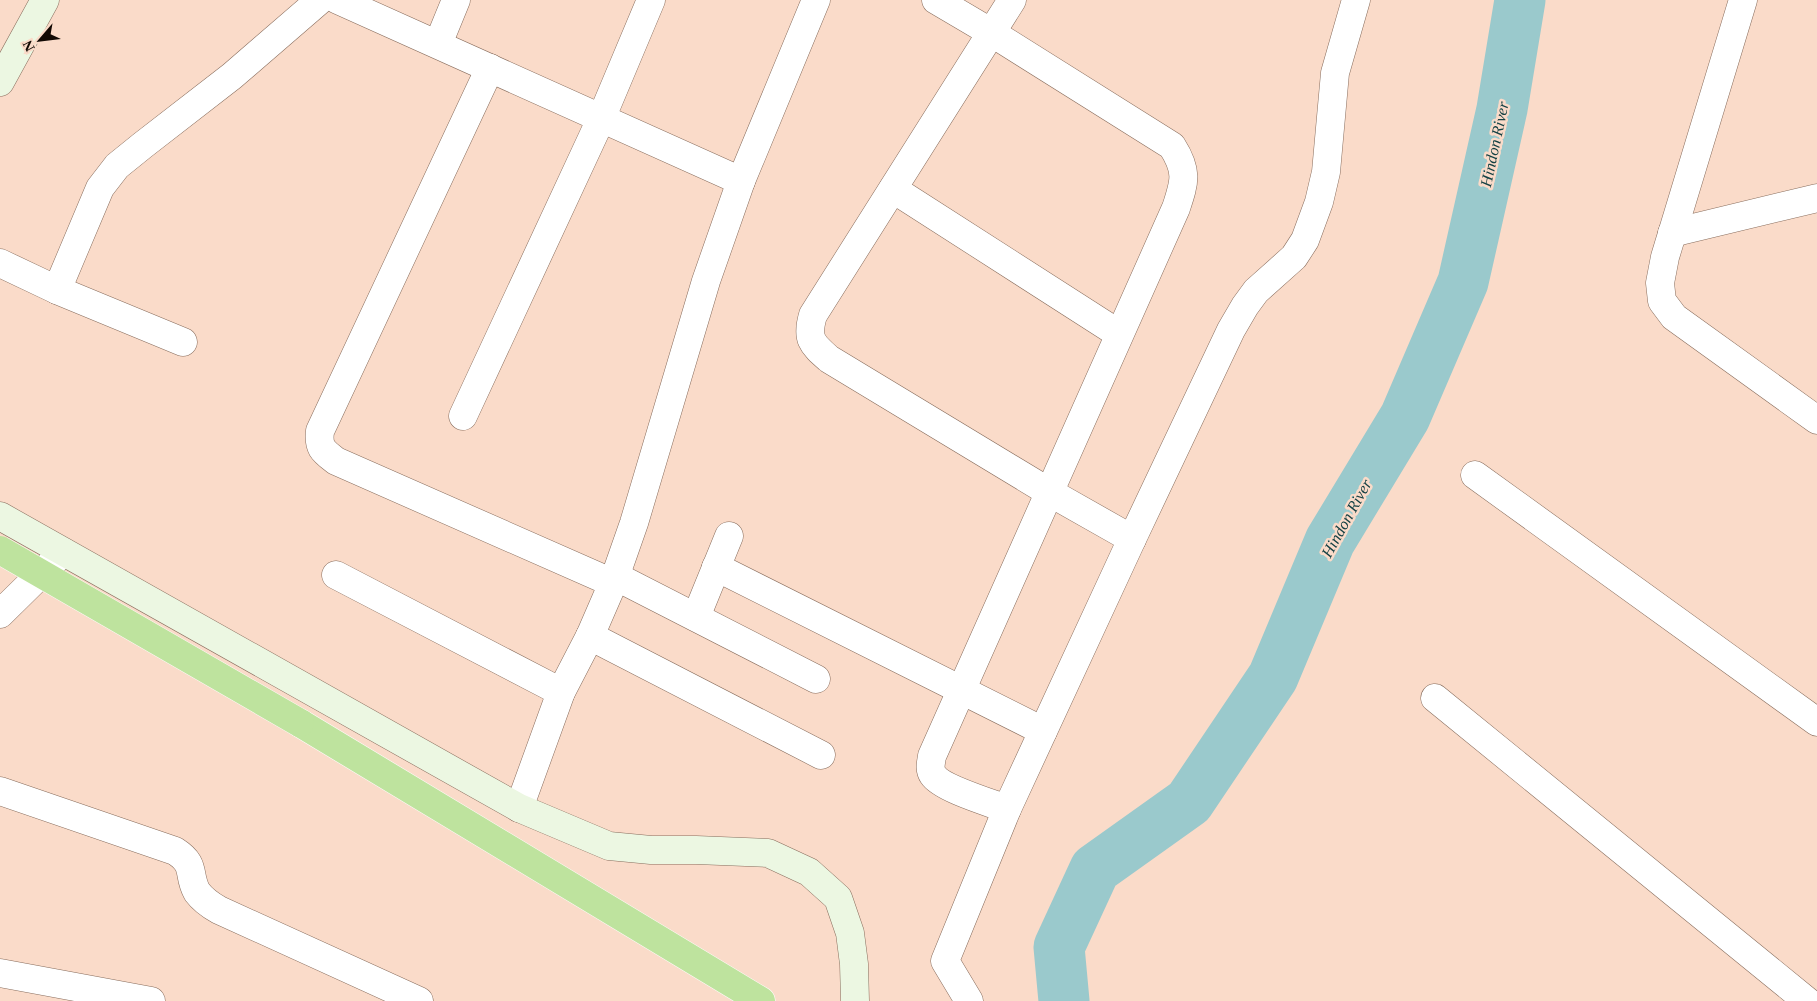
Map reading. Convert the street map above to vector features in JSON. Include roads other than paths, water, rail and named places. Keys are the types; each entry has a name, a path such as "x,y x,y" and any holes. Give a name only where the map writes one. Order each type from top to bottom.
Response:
{"highway":[{"path":"0,550 300,723 761,1001"}],"main road":[{"path":"0,82 45,0"},
{"path":"0,516 519,808 609,846 651,850 768,853 809,872 838,898 841,906 850,933 854,964 855,1001"}],"street":[{"path":"57,290 100,188 117,166 232,76 320,0"},
{"path":"338,0 741,181"},
{"path":"438,44 456,0"},
{"path":"462,416 601,119 651,0"},
{"path":"519,808 561,692 590,636 614,580 634,523 706,281 741,181 816,0"},
{"path":"936,0 992,32 1172,146 1181,160 1184,184 1176,208 932,756 930,767 933,776 942,784 1007,809"},
{"path":"1012,0 813,315 809,329 814,345 829,359 1049,492 1132,539"},
{"path":"969,1001 945,961 1007,809 1231,330 1256,292 1294,257 1305,240 1319,202 1326,172 1335,73 1356,0"},
{"path":"1743,0 1665,257 1660,283 1662,301 1674,316 1817,420"},
{"path":"490,68 320,431 319,441 323,451 336,461 696,617 816,679"},
{"path":"892,189 1119,334"},
{"path":"1672,233 1817,198"},
{"path":"0,263 57,290 183,342"},
{"path":"1475,475 1817,722"},
{"path":"696,617 729,536"},
{"path":"0,614 63,552"},
{"path":"716,567 1043,731"},
{"path":"336,575 561,692"},
{"path":"590,636 821,755"},
{"path":"1434,698 1807,1001"},
{"path":"0,791 175,851 184,857 190,866 197,891 205,902 418,1001"},
{"path":"0,973 33,990 151,1001"}],"waterway":[{"name":"Hindon River","path":"1064,1001 1059,947 1095,869 1189,802 1273,677 1330,541 1405,417 1463,282 1502,109 1520,0"}]}
